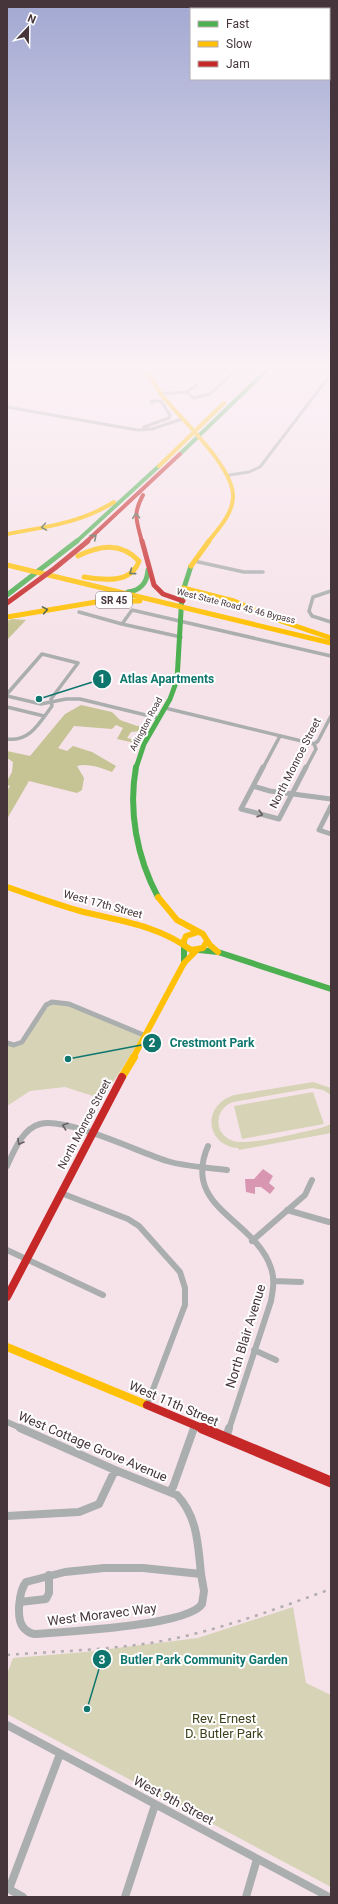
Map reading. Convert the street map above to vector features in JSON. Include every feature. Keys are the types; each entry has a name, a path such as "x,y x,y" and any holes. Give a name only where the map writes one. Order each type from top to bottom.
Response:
{"main road":[{"path":"7,603 85,544 174,455"},
{"path":"7,595 66,551 175,455"},
{"name":"Arlington Road","path":"186,935 181,924 162,903 148,879 141,858 134,786 136,764 144,743 165,708 177,680 181,637 181,597 185,579 194,561 226,518 232,506 234,491 228,475 213,455"},
{"path":"7,534 63,523 93,514 111,504 164,465"},
{"path":"164,465 140,498 136,508 136,519 154,585 160,592 170,597 199,606"},
{"path":"21,593 83,553 93,549 110,547 124,549 135,554 139,561 139,566 134,572 118,579 101,580 64,575"},
{"path":"7,590 66,551"},
{"name":"SR 45","path":"7,560 26,568 136,591"},
{"path":"120,592 136,591 148,578 147,561"},
{"path":"7,565 26,568"},
{"path":"64,575 120,592 220,616"},
{"path":"183,588 234,601 275,619 331,638"},
{"name":"West State Road 45 46 Bypass","path":"136,591 331,638"},
{"name":"SR 45","path":"7,617 88,603 117,600 147,602 220,616"},
{"name":"West State Road 45 46 Bypass","path":"220,616 331,643"},
{"name":"West 17th Street","path":"7,887 83,911 129,920 169,935 183,944"},
{"name":"Arlington Road","path":"181,924 198,932"},
{"path":"218,952 205,936 198,932 192,932 183,938 183,944 189,949 218,952 331,989"},
{"name":"West 17th Street","path":"169,935 186,935"},
{"path":"198,950 205,947 208,941"},
{"name":"North Monroe Street","path":"183,944 184,963"},
{"name":"North Monroe Street","path":"7,1297 110,1097 146,1036 184,963 198,950"},
{"name":"West 11th Street","path":"7,1347 331,1482"}],"street":[{"path":"228,475 253,471 260,467 269,455"},
{"path":"194,561 244,572 263,572"},
{"path":"331,591 313,597 309,611 312,616 331,622"},
{"path":"122,624 132,610 331,656"},
{"path":"79,612 122,624 181,637"},
{"path":"7,739 16,741 25,738 52,706 52,702 51,699 78,665 77,662 46,654 40,655 7,695 35,703 52,702 66,699 80,699 158,718"},
{"path":"7,707 44,716"},
{"path":"165,708 314,744"},
{"name":"North Monroe Street","path":"253,786 241,809 279,819 316,749 314,744 318,741 331,716"},
{"path":"280,736 253,786 270,791 331,799"},
{"path":"331,806 319,830 331,834"},
{"path":"7,1044 18,1045 26,1038 46,1005 52,1002 69,1004 146,1036"},
{"path":"7,1166 25,1134 39,1124 58,1123 168,1162 227,1170"},
{"name":"North Blair Avenue","path":"208,1146 201,1166 202,1180 208,1194 268,1258 274,1281 273,1294 226,1438"},
{"path":"252,1241 305,1195 312,1180"},
{"path":"61,1192 137,1224 174,1263 182,1276 186,1294 185,1305 147,1405"},
{"path":"287,1210 329,1222"},
{"path":"7,1250 25,1261 84,1285 103,1295"},
{"path":"274,1281 301,1282"},
{"path":"254,1350 276,1360"},
{"name":"West Cottage Grove Avenue","path":"7,1422 162,1490 170,1491"},
{"path":"170,1491 174,1487 195,1426"},
{"path":"7,1516 79,1512 90,1509 99,1504 115,1470"},
{"name":"West Moravec Way","path":"170,1491 184,1501 190,1509 193,1520 201,1574 204,1598 200,1608 195,1612 168,1619 108,1629 34,1634 29,1633 21,1626 21,1590 26,1583 49,1575 76,1571 128,1568 172,1570 201,1574"},
{"name":"West Moravec Way","path":"20,1602 46,1599 49,1593 49,1575"},
{"name":"West 9th Street","path":"7,1725 329,1897"},
{"path":"23,1897 8,1888 60,1754"},
{"path":"124,1897 155,1805"},
{"path":"246,1897 257,1859"}],"green space":[{"path":"52,1003 62,1003 143,1036 102,1099 65,1087 30,1091 7,1106 7,1045 19,1045 47,1006"},
{"path":"313,1082 331,1088 331,1095 323,1090 312,1088 233,1102 222,1110 219,1116 219,1127 226,1138 241,1142 276,1138 321,1128 331,1124 331,1133 239,1150 238,1148 228,1146 214,1133 212,1116 216,1108 223,1100 234,1095"},
{"path":"313,1092 324,1124 242,1139 234,1106"},
{"name":"Rev. Ernest D. Butler Park","path":"293,1607 306,1683 331,1695 331,1887 7,1714 7,1674 13,1658 85,1652 198,1638"}],"shaded area":[{"path":"12,619 26,620 7,640 7,621"},
{"path":"81,705 112,712 120,720 137,726 148,725 150,728 148,730 131,732 127,738 141,741 140,744 117,739 123,728 116,725 112,729 74,726 58,748 67,751 73,746 92,752 116,766 112,772 90,766 77,766 84,778 82,790 77,793 29,781 7,819 7,791 10,786 7,785 7,781 12,772 13,762 7,758 7,751 30,756 65,714"},
{"path":"263,1169 273,1176 269,1183 275,1188 270,1194 261,1187 255,1187 255,1194 246,1192 245,1179 254,1179"}],"railway":[{"path":"7,1655 104,1648 162,1641 226,1625 331,1589"}],"traffic: fast":[{"path":"7,595 65,552 159,466"},
{"path":"158,897 150,883 139,847 134,807 134,787 140,753 149,734 170,699 177,680 180,651 182,594 191,566"},
{"path":"128,592 137,590 143,586 147,579 148,570"},
{"path":"184,944 184,963"},
{"path":"199,950 218,952 331,989"}],"traffic: slow":[{"path":"159,466 171,455"},
{"path":"191,566 224,521 230,510 233,497 231,484 224,468 213,455"},
{"path":"7,534 63,524 89,516 114,502"},
{"path":"78,556 94,549 110,547 126,550 139,561 136,569 125,577 108,580 84,577"},
{"path":"7,565 331,643"},
{"path":"183,588 234,601 275,619 331,638"},
{"path":"7,617 96,602 140,601"},
{"path":"7,887 77,910 151,928 165,933 191,950 203,948 207,941"},
{"path":"158,897 177,920 203,934 210,945 218,952"},
{"path":"183,943 186,936 198,932"},
{"path":"122,1077 146,1036 184,963 197,950"},
{"path":"7,1347 147,1405"}],"traffic: jam":[{"path":"7,603 55,568 99,532 179,455"},
{"path":"143,495 136,508 136,519 154,585 163,594 183,601"},
{"path":"7,1297 122,1077"},
{"path":"147,1405 331,1482"}],"place":[{"name":"Atlas Apartments","path":"39,699"},
{"name":"Crestmont Park","path":"68,1059"},
{"name":"Butler Park Community Garden","path":"87,1709"}]}
